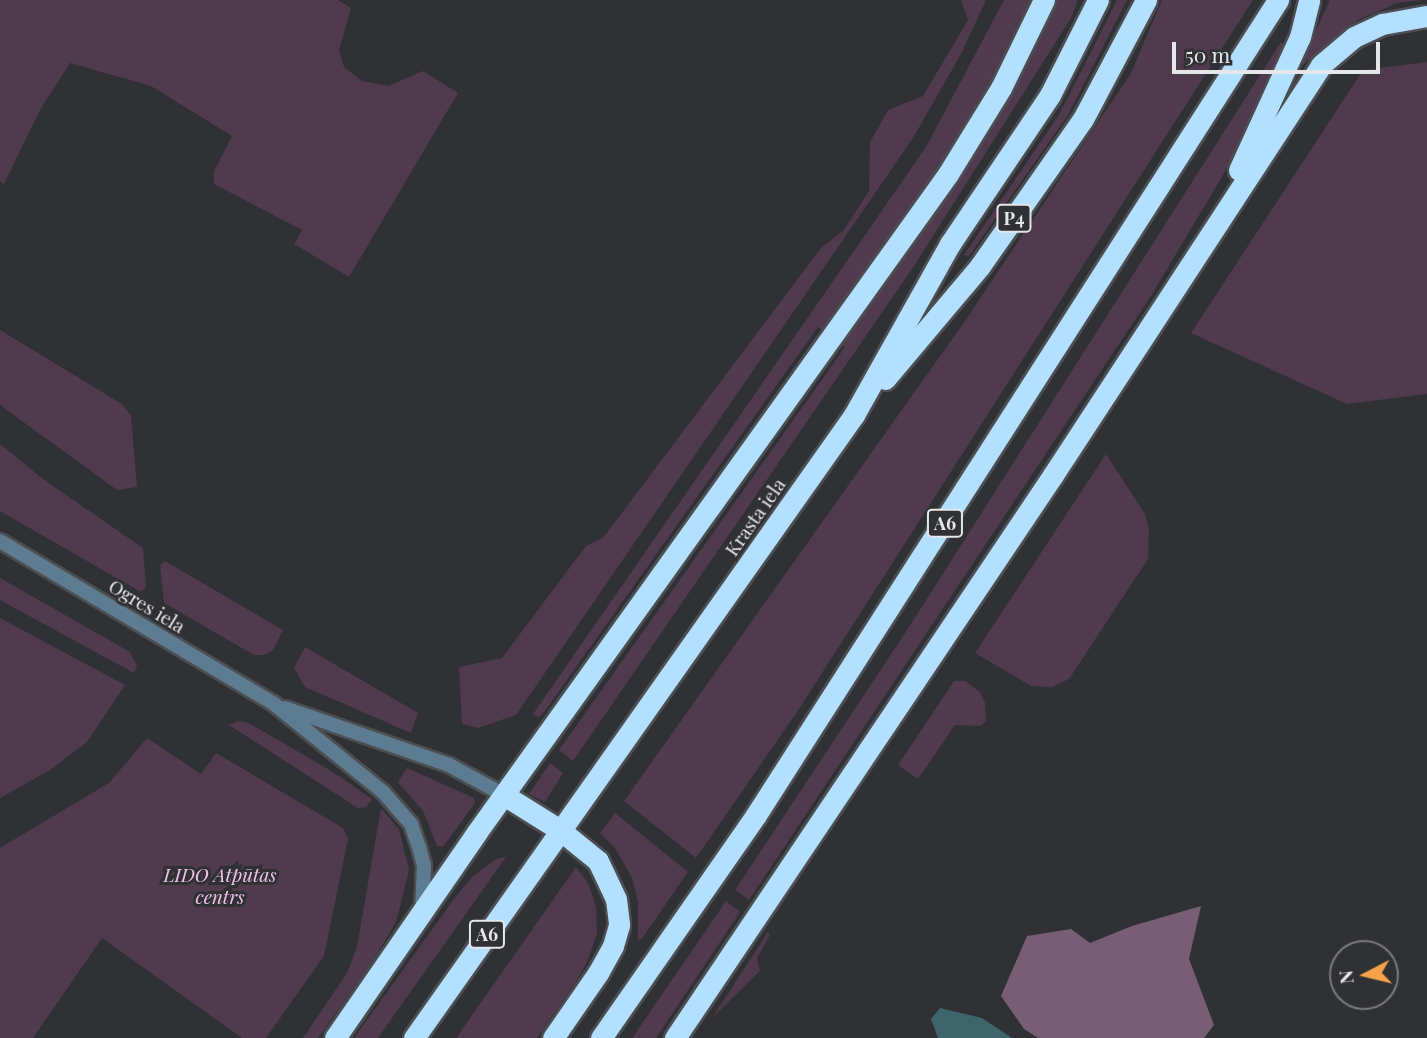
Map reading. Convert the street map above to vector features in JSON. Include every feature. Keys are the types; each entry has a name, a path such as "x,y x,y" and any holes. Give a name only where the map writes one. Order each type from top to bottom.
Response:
{"highway":[{"path":"335,1038 504,794 833,338 976,131 1002,88 1044,0"},
{"name":"Krasta iela","path":"414,1038 854,415 950,244 1050,95 1098,0"},
{"name":"P4","path":"854,415 980,267 1083,119 1146,0"},
{"name":"A6","path":"601,1038 756,815 978,473 1278,0"},
{"path":"1213,230 1300,37 1309,0"},
{"path":"675,1038 1053,475 1321,65 1354,37 1382,24 1427,16"},
{"path":"504,794 560,830 598,861 616,899 619,925 613,946 598,974 553,1038"}],"street":[{"name":"Ogres iela","path":"0,541 274,704 383,792 411,824 424,866 422,913"},
{"name":"Ogres iela","path":"274,704 449,765 504,794"}],"green space":[{"path":"0,0 338,0 351,8 339,50 344,67 362,81 388,86 423,71 458,93 349,277 294,244 302,230 214,184 214,171 232,136 151,86 70,63 40,110 4,184 0,181"},
{"path":"961,0 986,0 961,54 913,138 516,715 478,728 462,724 459,667 502,658 586,546 603,538 821,248 844,230 869,191 870,142 888,110 923,96 968,20"},
{"path":"1004,0 1078,0 1071,18 914,266 573,761 559,750 845,347 818,327 547,708 539,718 533,714 926,147"},
{"path":"1117,0 1127,0 1068,115 969,256 964,255 1060,113"},
{"path":"1162,0 1253,0 797,712 696,858 624,801 965,321 1131,73"},
{"path":"1330,0 1422,0 1397,3 1356,21 1298,69"},
{"path":"1281,42 1285,44 1226,170 1151,296 749,900 735,890 909,627"},
{"path":"1427,62 1427,394 1347,404 1191,333 1363,70"},
{"path":"0,330 122,404 131,416 137,487 117,490 0,405"},
{"path":"0,444 43,479 143,548 146,587 141,592 0,511"},
{"path":"1106,454 1145,514 1149,528 1148,559 1069,679 1052,687 1031,686 975,653"},
{"path":"165,561 283,630 273,650 264,655 254,655 164,603 160,565"},
{"path":"0,578 130,652 137,666 134,673 0,600"},
{"path":"0,618 125,685 87,742 50,770 0,798"},
{"path":"305,647 418,713 411,733 305,687 294,668"},
{"path":"954,681 965,681 980,692 985,703 986,721 981,726 955,725 918,779 898,765"},
{"path":"238,721 247,722 333,772 372,799 366,807 358,808 229,725"},
{"name":"LIDO Atpūtas centrs","path":"147,738 201,774 216,753 343,828 348,839 324,956 266,1038 242,1038 102,938 33,1038 0,1038 0,848 109,783"},
{"path":"550,763 563,773 545,802 529,794"},
{"path":"407,768 474,798 475,803 443,847 437,846 423,811 398,782"},
{"path":"381,808 399,829 409,870 396,922 370,966 318,1038 303,1038 347,973 357,947"},
{"path":"615,813 688,872 641,940 638,939 638,902 632,878 615,848 600,833"},
{"path":"506,857 378,1038 354,1038 456,896 472,877 496,859"},
{"path":"576,867 588,883 596,907 597,933 588,960 576,982 537,1038 456,1038"},
{"path":"726,901 740,912 656,1038 632,1038"},
{"path":"768,932 770,935 757,958 760,971 712,1018"}],"shaded area":[{"path":"1201,906 1189,959 1214,1025 1204,1038 1038,1038 1024,1029 1001,996 1027,936 1071,929 1090,943 1132,926"}],"water":[{"path":"940,1008 982,1018 1012,1038 938,1038 931,1019"}]}
